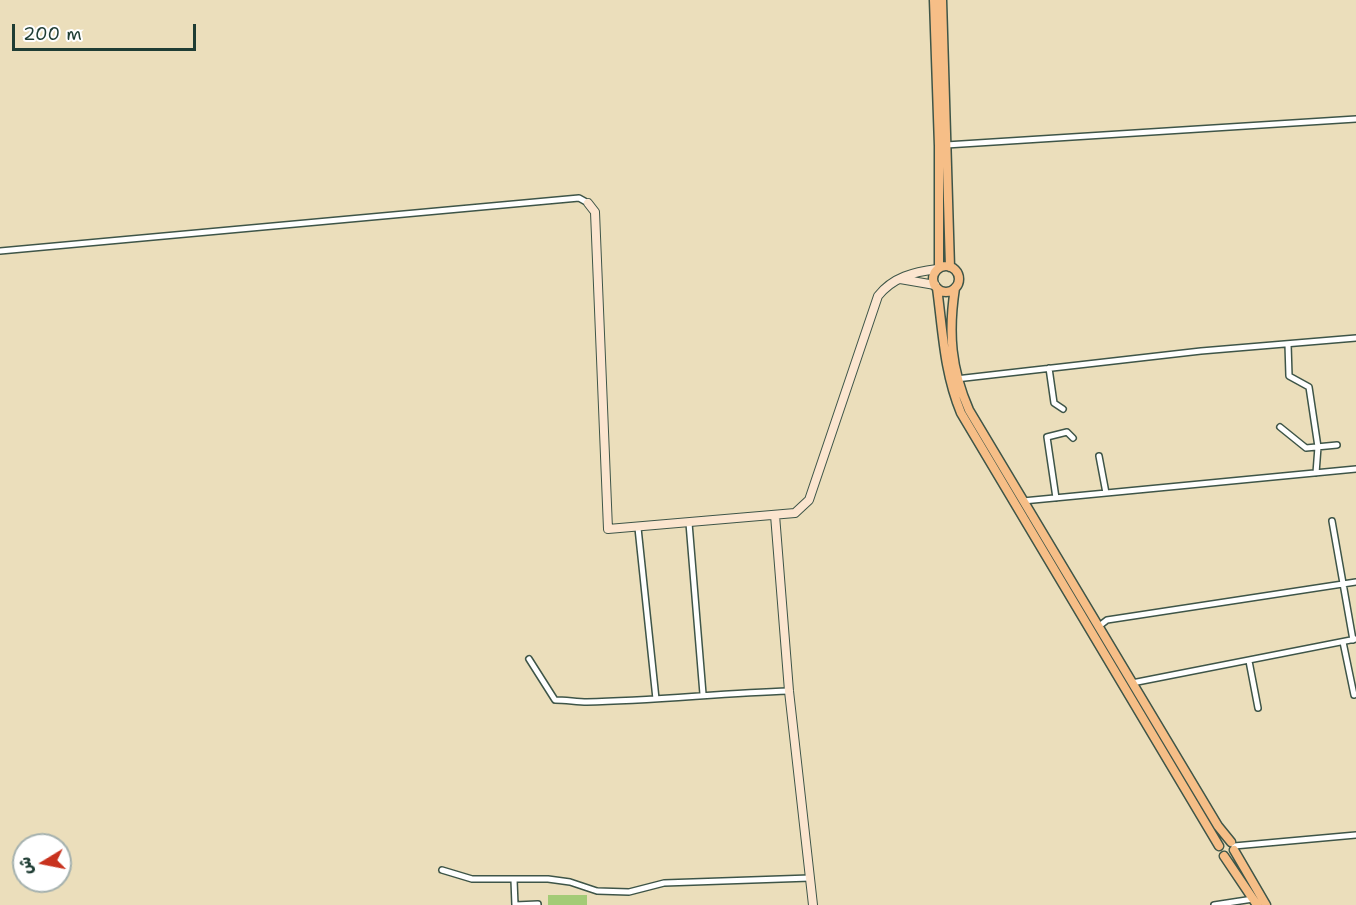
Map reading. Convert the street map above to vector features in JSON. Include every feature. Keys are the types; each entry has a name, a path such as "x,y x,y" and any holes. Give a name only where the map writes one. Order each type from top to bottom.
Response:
{"highway":[{"path":"934,0 939,146 938,269 933,277 943,352 950,383 961,413 1219,846 1219,851 1255,902"},
{"path":"942,0 950,267 958,276 950,341 956,379 976,423 1218,826 1233,846 1266,905"},
{"path":"938,269 950,267"},
{"path":"936,287 946,292 955,288"},
{"path":"1219,846 1224,841 1233,846"},
{"path":"1224,856 1232,855 1233,846"}],"main road":[{"path":"588,203 596,212 608,529 795,513 809,500 871,310 885,287 917,272 938,269"},
{"path":"900,279 936,287"},
{"path":"775,515 789,691 813,905"}],"street":[{"path":"946,145 1356,119"},
{"path":"0,251 579,198 588,203"},
{"path":"956,379 1356,338"},
{"path":"1288,344 1289,376 1309,387 1318,447 1316,473"},
{"path":"1049,368 1054,403 1063,410"},
{"path":"1280,427 1306,448 1337,445"},
{"path":"1056,498 1047,437 1067,432 1073,438"},
{"path":"1099,456 1106,493"},
{"path":"1022,501 1356,469"},
{"path":"1132,683 1354,640 1332,521"},
{"path":"689,523 703,694"},
{"path":"638,528 656,699"},
{"path":"1098,627 1107,620 1356,582"},
{"path":"1343,642 1354,695"},
{"path":"529,659 555,700 585,702 789,691"},
{"path":"1249,662 1258,708"},
{"path":"1233,846 1356,835"},
{"path":"442,870 472,879 548,879 570,882 597,891 629,892 664,883 810,878"},
{"path":"514,880 515,905 538,904"},
{"path":"1214,905 1255,902"}],"green space":[{"path":"548,895 587,895 587,905 548,905"}]}
